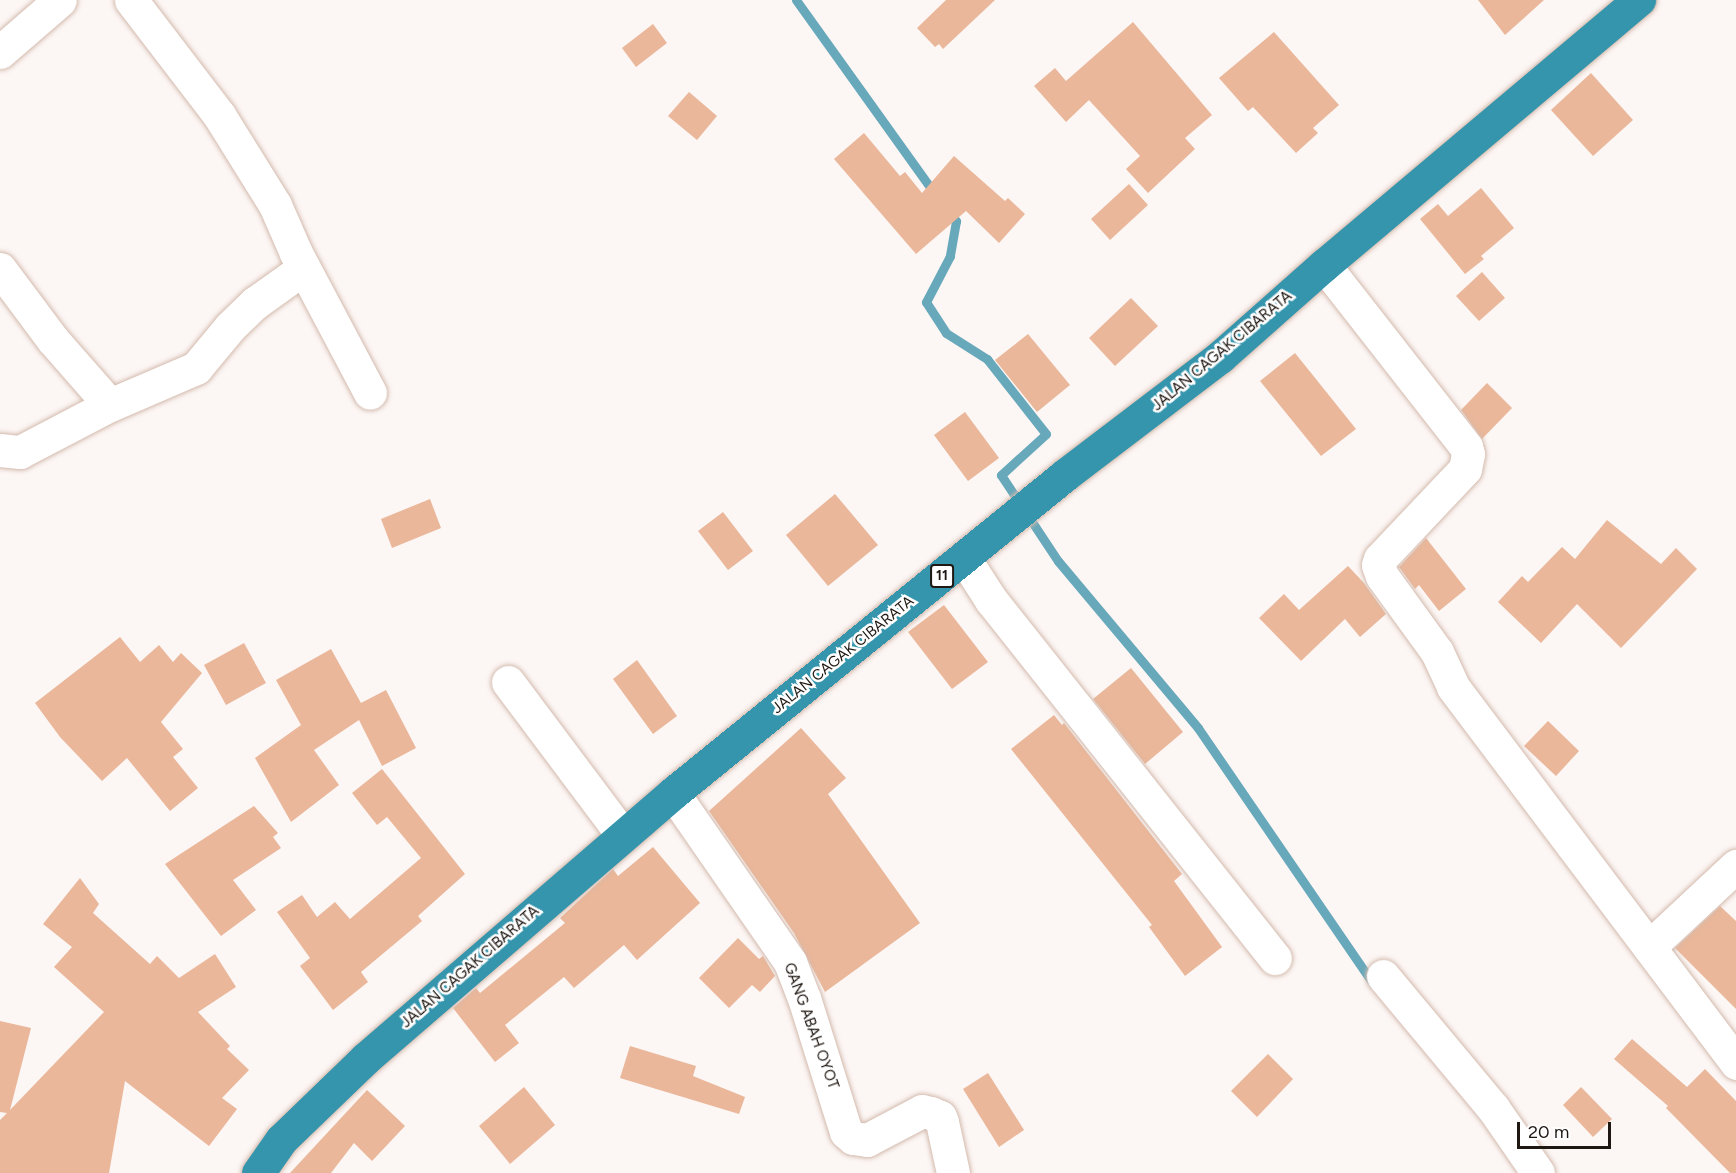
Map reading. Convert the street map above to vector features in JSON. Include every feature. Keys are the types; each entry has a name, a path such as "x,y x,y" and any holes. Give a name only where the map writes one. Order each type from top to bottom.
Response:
{"highway":[{"name":"JALAN CAGAK CIBARATA","path":"261,1172 281,1140 366,1058 673,793 1065,476 1220,357 1324,265 1639,0"}],"street":[{"path":"0,52 60,0"},
{"path":"131,0 219,115 275,205 304,268 370,393"},
{"path":"1324,265 1466,447 1468,454 1466,469 1380,559 1378,565 1382,576 1437,652 1453,687 1736,1063"},
{"path":"0,450 20,452 110,405 196,368 230,327 255,303 304,268"},
{"path":"0,269 53,340 110,405"},
{"path":"964,558 992,600 1275,958"},
{"path":"508,682 623,836"},
{"name":"GANG ABAH OYOT","path":"673,793 790,962 846,1132 853,1138 867,1140 922,1112 931,1113 940,1117 942,1122 953,1173"},
{"path":"1649,947 1736,866"},
{"path":"1383,976 1493,1108 1538,1173"}],"building":[{"path":"946,0 995,0 943,49 939,44 935,47 917,28"},
{"path":"1478,0 1544,0 1505,35"},
{"path":"1133,22 1212,115 1185,138 1195,149 1148,193 1126,169 1140,156 1089,100 1066,122 1034,86 1055,68 1066,81"},
{"path":"653,24 667,43 636,67 622,48"},
{"path":"1274,32 1339,105 1313,128 1318,133 1296,153 1253,107 1248,111 1219,78"},
{"path":"1591,73 1633,120 1593,156 1551,110"},
{"path":"689,92 717,116 697,140 668,116"},
{"path":"864,133 900,176 905,172 922,193 954,156 1005,201 1008,198 1025,214 999,243 966,211 916,254 834,159"},
{"path":"1129,184 1148,205 1110,240 1091,219"},
{"path":"1481,188 1514,228 1481,256 1484,259 1465,274 1420,219 1438,204 1448,216"},
{"path":"1482,272 1505,298 1479,321 1456,296"},
{"path":"1131,298 1158,326 1115,366 1089,338"},
{"path":"1028,334 1070,385 1037,412 995,360"},
{"path":"1295,353 1356,429 1321,456 1260,381"},
{"path":"1487,383 1512,408 1482,439 1461,410"},
{"path":"965,412 999,458 968,481 934,435"},
{"path":"835,494 878,545 828,586 786,535"},
{"path":"430,499 441,528 392,548 381,519"},
{"path":"723,512 753,551 728,570 698,531"},
{"path":"1607,520 1661,564 1676,548 1697,569 1621,648 1577,604 1541,643 1498,602 1522,576 1528,582 1562,547 1575,559"},
{"path":"1426,538 1466,589 1439,611 1419,585 1415,589 1399,567"},
{"path":"1348,566 1364,583 1386,614 1360,637 1345,619 1301,661 1259,618 1284,594 1299,610"},
{"path":"944,605 988,662 952,689 908,632"},
{"path":"120,637 140,662 159,645 173,662 181,653 202,673 161,722 183,749 173,757 198,788 170,811 127,758 102,781 60,737 35,703"},
{"path":"244,643 266,683 226,705 204,665"},
{"path":"331,649 361,703 386,690 416,748 382,766 359,720 314,750 339,785 291,822 255,758 301,725 276,680"},
{"path":"637,660 677,716 653,734 613,679"},
{"path":"1131,668 1183,732 1145,764 1093,699"},
{"path":"1054,715 1062,725 1064,723 1182,874 1174,881 1222,947 1185,976 1149,927 1152,925 1011,749"},
{"path":"1548,721 1579,751 1556,776 1524,746"},
{"path":"801,728 846,778 828,794 920,923 825,992 794,933 709,811"},
{"path":"382,769 465,874 418,916 422,921 361,972 368,982 333,1010 300,966 310,958 277,912 302,895 317,917 335,902 350,919 421,858 387,817 377,825 352,793"},
{"path":"254,806 278,833 273,837 281,848 233,880 256,910 221,936 165,864"},
{"path":"653,847 700,903 637,960 624,945 574,988 564,977 505,1025 519,1043 495,1062 453,1008 476,988 480,993 565,923 560,918 613,869 618,876"},
{"path":"80,878 99,904 93,913 150,964 157,956 179,978 215,954 236,987 198,1012 230,1046 227,1049 249,1070 222,1098 237,1109 209,1146 125,1081 109,1173 0,1173 0,1120 7,1113 0,1112 0,1021 31,1028 10,1110 104,1012 54,967 72,947 43,924"},
{"path":"1720,906 1736,921 1736,1009 1675,948"},
{"path":"738,938 759,959 763,956 775,976 760,992 752,985 729,1008 699,978"},
{"path":"1632,1039 1687,1087 1705,1069 1736,1101 1736,1173 1730,1173 1666,1108 1668,1106 1614,1059"},
{"path":"630,1046 696,1066 693,1076 745,1097 739,1114 620,1078"},
{"path":"1268,1054 1293,1079 1257,1117 1231,1091"},
{"path":"988,1073 1024,1130 999,1147 963,1089"},
{"path":"524,1087 555,1125 510,1164 479,1126"},
{"path":"1581,1087 1612,1119 1593,1137 1563,1105"},
{"path":"367,1090 405,1126 372,1161 354,1143 331,1173 290,1173"}],"waterway":[{"path":"796,0 934,193"},
{"path":"948,211 956,221 950,256 926,302 946,333 987,359 1046,434 1001,475 1058,561 1198,728 1373,984"}]}
